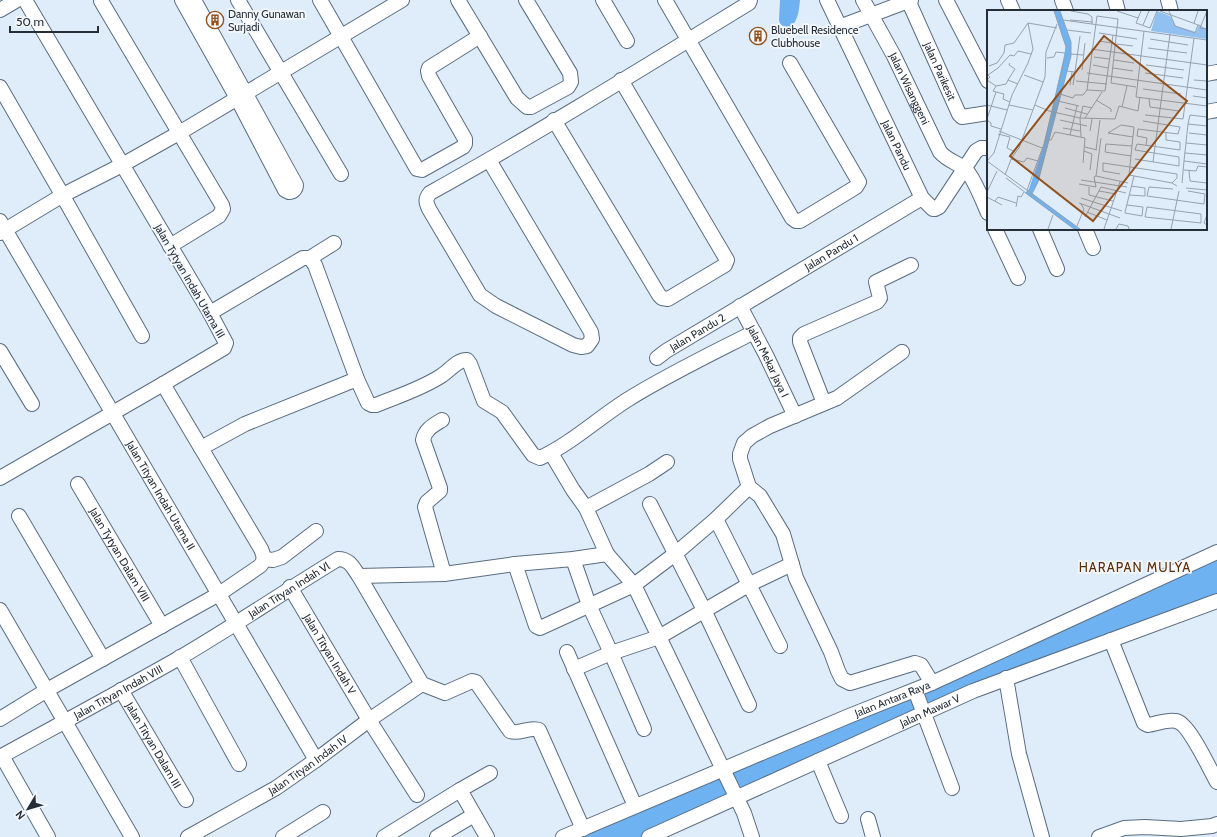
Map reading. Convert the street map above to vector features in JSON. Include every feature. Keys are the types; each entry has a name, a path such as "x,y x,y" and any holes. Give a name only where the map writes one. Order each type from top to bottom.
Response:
{"street":[{"path":"0,10 17,0"},
{"name":"Jalan Tytyan Indah Utama III","path":"0,478 164,384 225,346 225,340 210,313 25,0"},
{"path":"182,0 241,95 296,185 296,188 293,191 289,192 285,190 241,95 194,0"},
{"path":"238,0 341,174"},
{"path":"320,0 373,94 419,170 422,170 463,147 465,142 465,139 429,76 429,68 480,36"},
{"path":"2,228 122,165 179,133 402,0"},
{"path":"458,0 517,98 527,107 531,107 568,87 571,82 570,73 526,0"},
{"path":"603,0 627,41"},
{"path":"665,0 792,218 800,222 856,187 859,182 790,63"},
{"path":"489,160 591,332 592,339 587,346 581,347 573,345 496,306 480,295 429,209 426,203 426,198 430,193 489,160 689,40 749,3 750,0"},
{"name":"Jalan Pandu","path":"827,0 922,198"},
{"name":"Jalan Wisanggeni","path":"863,0 894,56 940,152 950,161 965,169"},
{"path":"839,27 909,0"},
{"name":"Jalan Parikesit","path":"909,0 958,114 962,116 987,113"},
{"path":"946,0 987,79"},
{"path":"1008,0 1013,10"},
{"path":"1062,0 1066,10"},
{"path":"1115,0 1118,10"},
{"path":"1168,0 1171,10"},
{"path":"101,1 222,205 223,209 219,216 170,246"},
{"path":"1207,74 1217,72"},
{"path":"554,120 662,298 668,299 725,265 727,260 621,80"},
{"path":"0,87 63,195 142,336"},
{"path":"1207,112 1217,110"},
{"path":"922,198 933,209 937,208 965,169 976,150 987,148"},
{"path":"965,169 987,211"},
{"name":"Jalan Pandu 1","path":"740,306 922,198"},
{"name":"Jalan Tityan Indah Utama II","path":"2,228 113,413 316,760"},
{"path":"995,230 1018,278"},
{"path":"1040,230 1057,269"},
{"path":"1085,230 1093,248"},
{"path":"210,313 304,258 310,258 334,243"},
{"path":"310,258 315,265 357,379 368,404 376,405 425,385 442,375 461,360 467,360 470,364 484,401 502,412 533,455 540,458 576,438 614,408 652,384 754,332"},
{"path":"824,403 800,342 800,338 804,334 877,302 880,298 876,282 911,265"},
{"name":"Jalan Mekar Jaya I","path":"740,306 795,416"},
{"name":"Jalan Pandu 2","path":"657,358 740,306"},
{"path":"0,351 32,404"},
{"path":"902,352 842,395 764,429 752,436 744,443 740,450 740,459 749,487 760,496 783,534 796,578 842,679 850,683 915,663 921,665 932,683"},
{"path":"201,448 245,424 357,379"},
{"path":"0,719 103,658 219,594 260,566 264,559 261,549 164,384"},
{"path":"442,420 427,430 423,440 440,488 440,491 427,502 425,507 444,574"},
{"path":"551,453 573,490 586,508 607,554 634,585 737,798 752,837"},
{"path":"586,508 649,474 667,462"},
{"name":"Jalan Tytyan Dalam VIII","path":"78,484 162,626"},
{"path":"515,564 537,627 540,628 634,585 675,554 716,519 749,487"},
{"path":"650,504 704,610 749,705"},
{"path":"19,516 103,658"},
{"path":"716,519 780,646"},
{"path":"264,559 274,560 282,557 316,531"},
{"name":"Jalan Antara Raya","path":"563,837 849,716 917,694 932,683 1217,552"},
{"path":"583,829 539,730 533,728 514,733 510,731 476,682 472,681 445,693 422,684 359,576 444,574 515,564 573,559 607,554"},
{"name":"Jalan Tityan Indah Vl","path":"236,624 290,587 338,559 343,559 350,563 359,576"},
{"path":"573,559 589,605 644,729"},
{"path":"574,669 611,653 659,637 750,584 792,564"},
{"name":"Jalan Tityan Indah V","path":"290,587 369,720 417,795"},
{"name":"Jalan Mawar V","path":"649,837 973,691 1217,601"},
{"path":"0,610 132,837"},
{"name":"Jalan Tityan Indah VIII","path":"1,757 236,624"},
{"path":"1111,640 1144,723 1148,725 1175,720 1179,722 1194,739 1217,782"},
{"path":"567,652 635,806"},
{"path":"180,657 239,764"},
{"path":"1006,678 1019,754 1042,837"},
{"name":"Jalan Tityan Indah IV","path":"188,837 276,788 369,720 422,684"},
{"name":"Jalan Tityan Dalam III","path":"121,690 186,800"},
{"path":"917,694 952,788"},
{"path":"1,757 48,837"},
{"path":"818,761 841,816"},
{"path":"384,837 490,773"},
{"path":"460,790 487,837"},
{"path":"283,837 323,812"},
{"path":"437,837 474,815"},
{"path":"868,819 873,837"},
{"path":"1099,837 1124,828 1145,827 1169,833 1217,824"}],"water":[{"path":"780,0 800,0 797,17 790,27 786,28 780,24"},
{"path":"1217,552 1217,601 1006,678 649,837 563,837"}],"place":[{"name":"Danny Gunawan Surjadi","path":"215,20"},
{"name":"Bluebell Residence Clubhouse","path":"758,36"}],"district":[{"name":"HARAPAN MULYA","path":"1135,567"}]}
